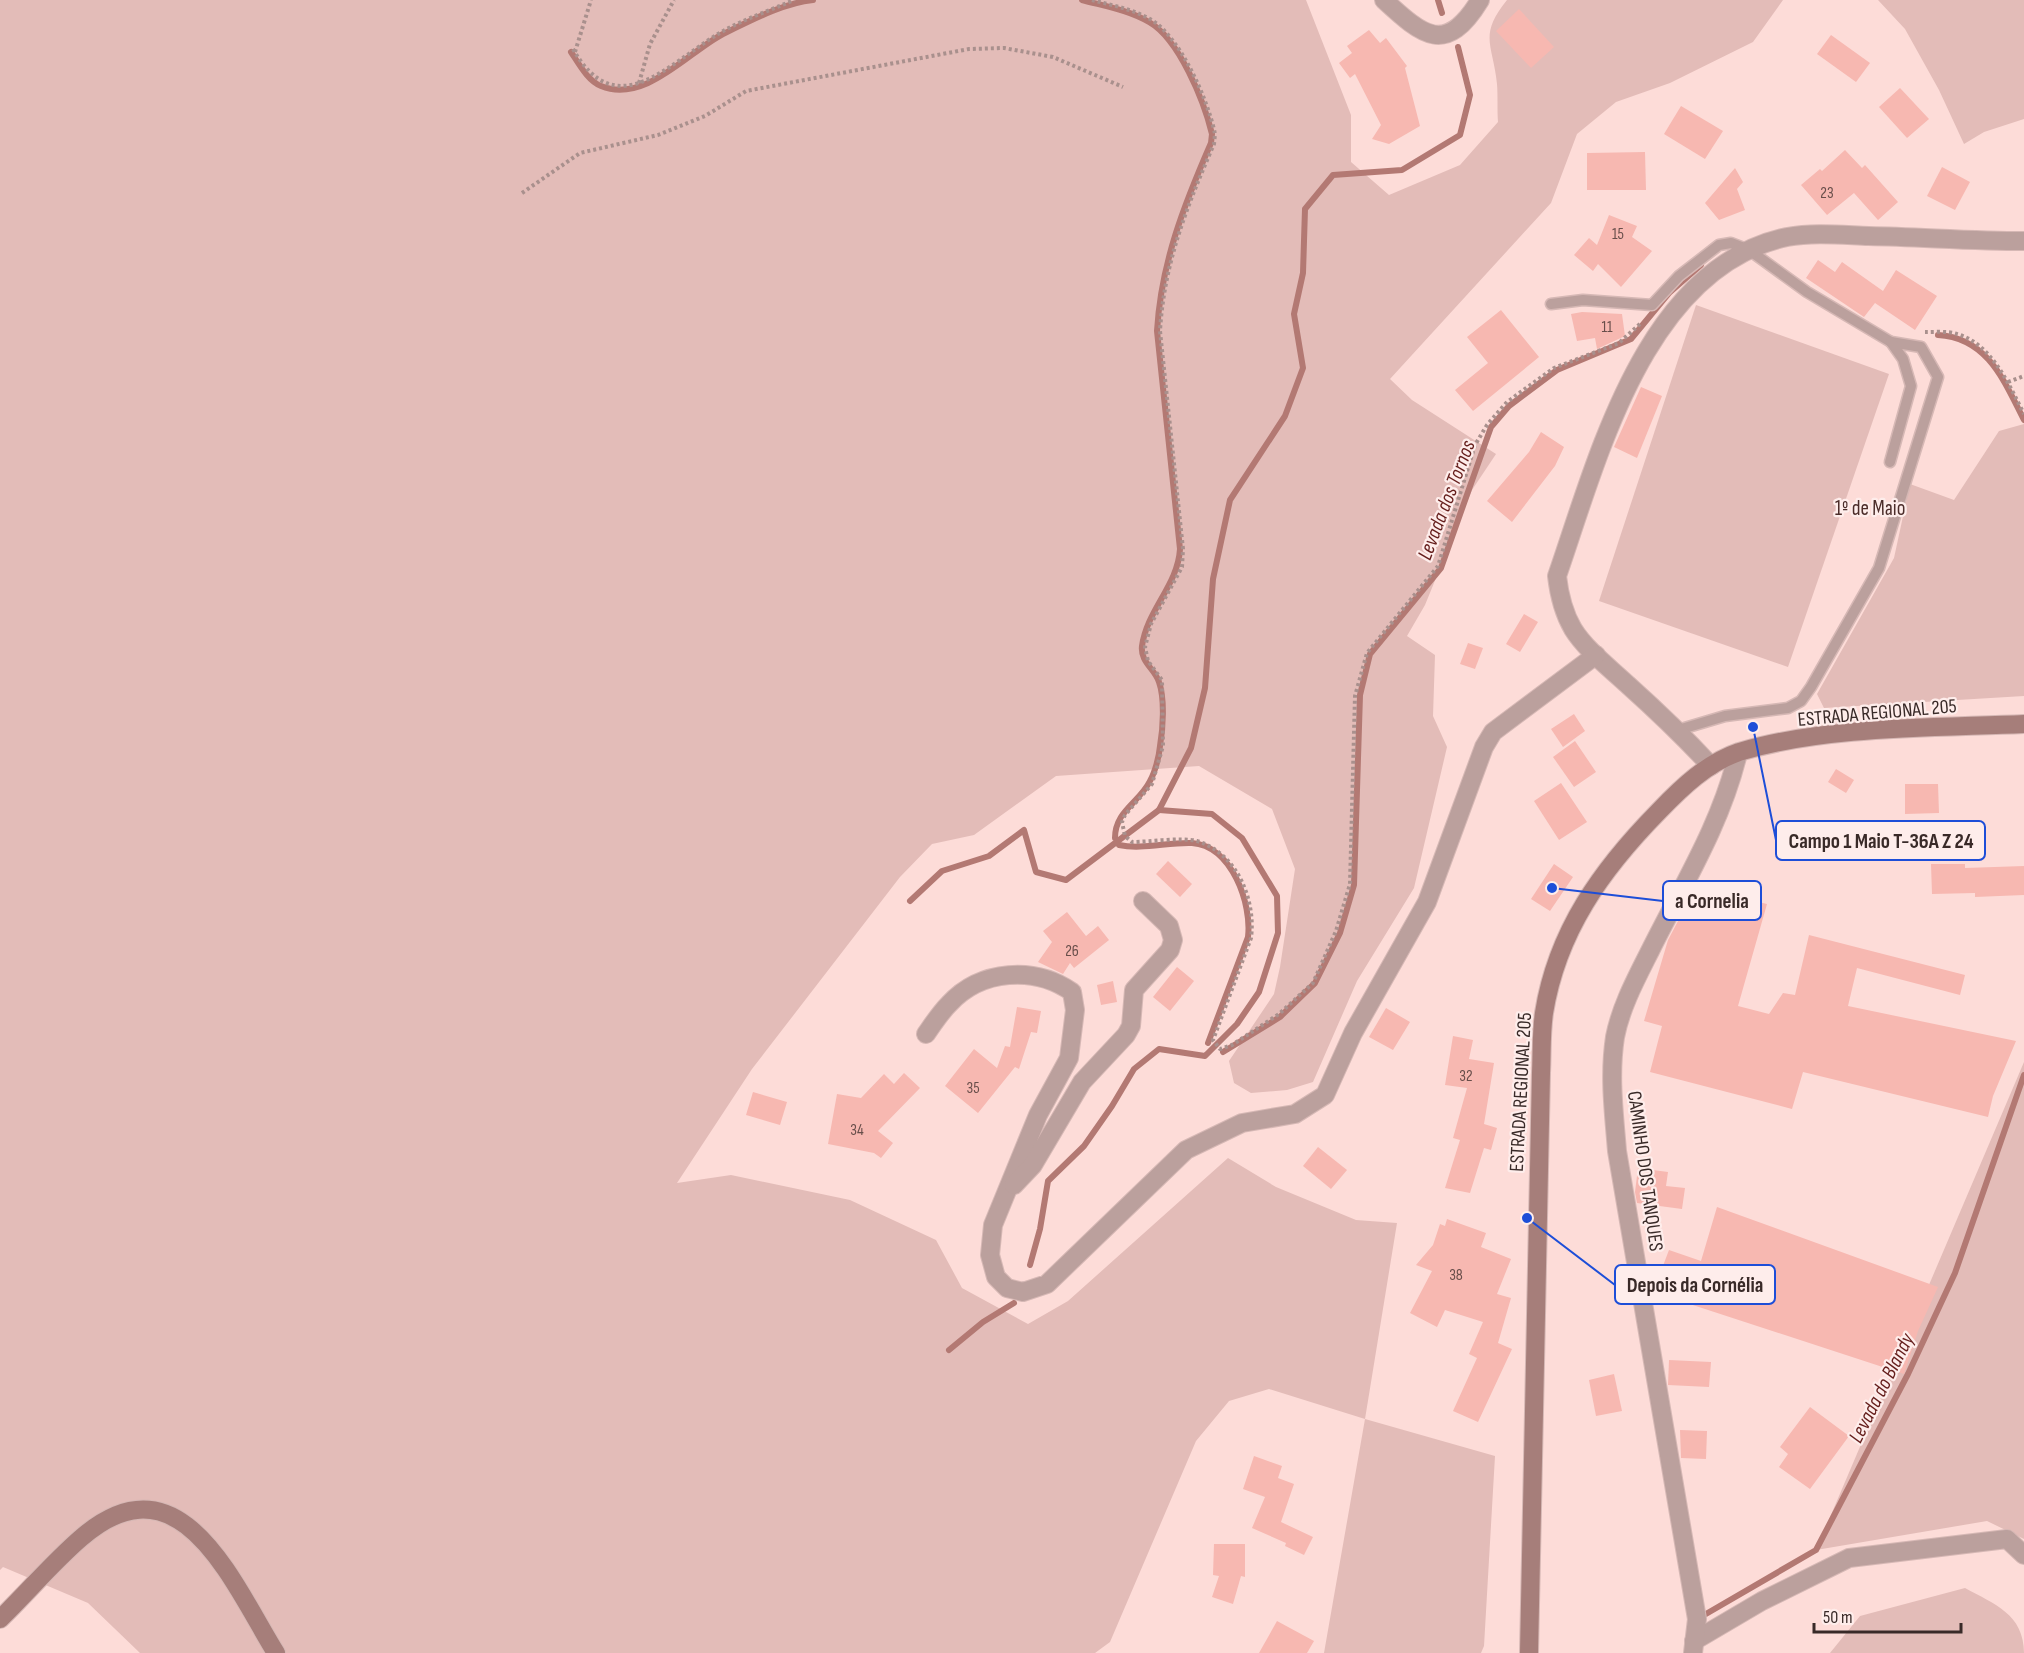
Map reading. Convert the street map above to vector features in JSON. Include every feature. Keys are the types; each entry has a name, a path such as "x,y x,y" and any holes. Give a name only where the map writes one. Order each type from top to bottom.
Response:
{"main road":[{"name":"ESTRADA REGIONAL 205","path":"1529,1653 1540,1096 1545,1013 1569,934 1602,875 1628,843 1689,780 1738,753 1810,737 2024,724"},
{"path":"0,1619 81,1538 99,1525 122,1512 155,1510 177,1517 206,1542 276,1653"}],"street":[{"path":"1384,0 1414,27 1437,34 1461,26 1480,0"},
{"path":"1712,766 1678,730 1596,655 1574,630 1563,608 1557,576 1616,410 1636,367 1675,306 1716,272 1749,250 1787,237 1827,234 2024,241"},
{"path":"926,1034 950,1003 977,983 1000,975 1032,975 1055,980 1072,992 1075,1010 1069,1058 1038,1114 993,1225 990,1254 996,1276 1007,1288 1030,1292 1047,1284 1186,1150 1242,1123 1295,1114 1325,1095 1353,1033 1427,902 1484,747 1493,732 1596,655"},
{"name":"CAMINHO DOS TANQUES","path":"1694,1647 1697,1619 1617,1151 1610,1078 1616,1035 1627,997 1719,813 1738,753"},
{"path":"1008,1190 1033,1165 1082,1082 1126,1035 1131,1026 1134,990 1170,950 1173,940 1169,926 1143,901"},
{"path":"1694,1647 1762,1601 1849,1558 2007,1539 2024,1555"}],"lane":[{"path":"1551,304 1583,300 1652,305 1679,276 1719,245 1731,243 1749,250 1807,292 1891,342 1921,347 1938,377 1879,568 1801,701 1788,708 1725,716 1678,730"},
{"path":"1890,462 1911,386 1903,359 1891,342"}],"path":[{"path":"591,0 574,50 591,75 601,83 631,87 720,32 794,0"},
{"path":"639,83 650,44 674,0"},
{"path":"1092,0 1135,12 1166,31 1190,69 1215,134 1214,144 1176,237 1161,308 1160,331 1183,549 1182,567 1151,624 1145,647 1148,661 1162,680 1163,746 1152,784 1125,815 1122,822 1125,836 1132,843 1195,841 1218,852 1240,876 1249,905 1251,938 1213,1040 1220,1049 1232,1045 1279,1014 1313,983 1336,931 1350,884 1355,696 1367,653 1438,566 1475,446 1487,425 1507,402 1554,368 1619,343 1630,336 1648,315 1652,305"},
{"path":"522,194 580,153 658,135 705,116 746,91 969,49 1004,48 1053,57 1123,87"},
{"path":"1938,332 1956,333 1975,344 1994,361 2008,382 2024,414"},
{"path":"2008,382 2024,376"}],"shaded area":[{"path":"0,0 1306,0 1351,115 1351,162 1389,195 1460,165 1498,122 1497,84 1490,32 1498,12 1507,0 1783,0 1753,42 1670,83 1616,102 1577,134 1551,203 1390,379 1412,400 1496,454 1472,490 1425,605 1407,636 1435,655 1433,716 1447,747 1414,888 1357,981 1313,1082 1287,1090 1251,1093 1234,1083 1229,1061 1274,994 1280,967 1295,869 1272,809 1199,766 1056,776 974,835 932,844 900,877 752,1069 677,1183 731,1175 850,1200 936,1240 962,1288 1028,1324 1068,1301 1228,1158 1276,1187 1356,1220 1397,1223 1365,1419 1269,1389 1229,1401 1196,1441 1110,1642 1095,1653 140,1653 88,1603 3,1567 0,1570"},
{"path":"1878,0 2024,0 2024,119 1984,132 1964,144 1939,90 1905,29"},
{"path":"1696,305 1889,374 1788,667 1599,601"},
{"path":"2024,424 2024,696 1824,708 1817,694 1894,558 1910,484 1954,500 1999,431"},
{"path":"2024,1062 2024,1539 1987,1521 1816,1550"},
{"path":"1365,1419 1495,1456 1484,1646 1481,1653 1324,1653"},
{"path":"1965,1588 1996,1605 2013,1620 2023,1640 2024,1653 1830,1653 1860,1616"}],"building":[{"path":"1519,9 1554,47 1531,68 1496,31"},
{"path":"1369,30 1380,43 1386,38 1407,66 1405,68 1420,126 1389,144 1372,139 1381,125 1355,74 1350,78 1339,63 1352,53 1347,46"},
{"path":"1831,35 1870,63 1856,82 1817,54"},
{"path":"1900,88 1929,119 1907,138 1879,107"},
{"path":"1681,106 1723,131 1705,159 1664,134"},
{"path":"1845,150 1862,168 1865,165 1898,202 1878,220 1854,193 1827,215 1801,185 1820,169 1822,171"},
{"path":"1645,152 1646,190 1587,190 1587,153"},
{"path":"1942,167 1970,182 1955,210 1927,196"},
{"path":"1735,168 1743,182 1737,189 1745,210 1719,220 1705,203"},
{"path":"1609,215 1637,226 1632,237 1652,251 1621,287 1598,264 1593,271 1574,255 1589,238 1597,245"},
{"path":"1818,260 1835,272 1842,262 1883,291 1896,270 1937,296 1915,330 1875,303 1864,317 1806,278"},
{"path":"1501,310 1539,357 1473,411 1455,390 1488,363 1467,337"},
{"path":"1582,312 1622,314 1625,336 1597,349 1595,338 1577,341 1571,314"},
{"path":"1641,387 1662,396 1637,458 1614,447"},
{"path":"1541,432 1564,447 1555,466 1512,522 1487,501 1529,452"},
{"path":"1524,614 1538,622 1520,652 1506,644"},
{"path":"1468,643 1483,648 1475,669 1460,664"},
{"path":"1574,714 1585,731 1563,747 1551,729"},
{"path":"1575,741 1596,772 1574,787 1553,757"},
{"path":"1836,769 1854,780 1846,793 1828,782"},
{"path":"1561,783 1587,822 1559,840 1534,801"},
{"path":"1905,784 1938,784 1939,813 1905,814"},
{"path":"1872,831 1906,831 1907,861 1873,861"},
{"path":"1168,861 1192,884 1180,897 1156,874"},
{"path":"1554,864 1573,877 1550,911 1531,899"},
{"path":"1931,864 1965,864 1965,868 2024,866 2024,895 1975,897 1975,893 1932,894"},
{"path":"1696,887 1767,904 1738,1006 1769,1014 1783,993 1795,995 1809,935 1965,975 1960,995 1857,968 1848,1006 2016,1041 1993,1096 1988,1117 1803,1072 1792,1109 1650,1072 1662,1026 1644,1021 1668,940"},
{"path":"1067,912 1086,936 1098,926 1109,940 1074,968 1070,963 1063,974 1038,962 1052,942 1043,931"},
{"path":"1177,967 1194,981 1170,1011 1153,997"},
{"path":"1113,981 1117,1002 1101,1005 1097,985"},
{"path":"1017,1007 1041,1011 1037,1033 1031,1032 1019,1069 1015,1067 978,1113 945,1086 974,1049 997,1068 1005,1046 1010,1047"},
{"path":"1386,1008 1410,1022 1393,1050 1369,1037"},
{"path":"1453,1036 1473,1040 1469,1059 1494,1063 1484,1124 1497,1128 1491,1150 1484,1148 1470,1193 1445,1188 1460,1140 1453,1138 1467,1088 1445,1085"},
{"path":"904,1073 920,1088 878,1131 893,1143 881,1158 874,1153 828,1144 837,1094 861,1098 884,1074 894,1084"},
{"path":"753,1092 787,1102 780,1125 746,1115"},
{"path":"1318,1147 1347,1170 1331,1189 1303,1166"},
{"path":"1638,1168 1668,1172 1666,1186 1685,1188 1682,1209 1637,1203 1635,1192"},
{"path":"1717,1207 1938,1287 1918,1331 1904,1374 1653,1292 1669,1250 1701,1261"},
{"path":"1447,1219 1486,1233 1481,1247 1511,1259 1497,1294 1511,1298 1498,1343 1512,1349 1478,1422 1453,1411 1477,1358 1469,1354 1483,1322 1445,1310 1437,1327 1410,1313 1432,1271 1416,1265 1433,1245 1440,1224 1445,1226"},
{"path":"1669,1360 1711,1362 1709,1387 1668,1385"},
{"path":"1614,1374 1622,1411 1596,1416 1589,1380"},
{"path":"1810,1407 1849,1436 1810,1489 1779,1467 1788,1454 1780,1447"},
{"path":"1680,1430 1707,1431 1706,1459 1681,1458"},
{"path":"1254,1456 1282,1466 1278,1478 1294,1484 1281,1522 1313,1537 1304,1555 1285,1546 1286,1543 1252,1528 1265,1497 1243,1489"},
{"path":"1214,1544 1245,1544 1245,1577 1241,1576 1233,1604 1212,1597 1219,1576 1213,1575"},
{"path":"1277,1621 1314,1641 1307,1653 1259,1653"}],"waterway":[{"name":"Levada dos Tornos","path":"571,52 584,72 596,84 617,90 634,88 665,74 710,42 755,18 813,0"},
{"name":"Levada dos Tornos","path":"1082,0 1133,14 1160,30 1189,72 1212,134 1211,143 1175,235 1159,306 1157,331 1180,549 1174,574 1150,621 1142,646 1143,657 1157,677 1161,689 1163,714 1161,739 1158,760 1152,777 1145,789 1123,814 1116,829 1115,838"},
{"path":"1438,0 1442,13"},
{"path":"910,901 942,871 989,856 1024,830 1036,872 1066,880 1159,810 1191,748 1205,688 1213,579 1230,500 1285,416 1303,368 1294,314 1303,273 1305,209 1333,175 1402,170 1460,135 1470,95 1458,47"},
{"name":"Levada dos Tornos","path":"1223,1052 1280,1017 1315,983 1340,933 1354,885 1360,695 1370,654 1441,568 1491,427 1509,406 1557,370 1631,339 1669,293 1701,265"},
{"name":"Levada dos Tornos","path":"1938,335 1970,344 1982,353 2001,377 2024,420"},
{"path":"1030,1265 1040,1229 1048,1181 1084,1146 1134,1069 1159,1049 1205,1056 1237,1024 1259,992 1278,933 1277,896 1242,838 1212,814 1159,810"},
{"name":"Levada dos Tornos","path":"1119,845 1137,847 1192,843 1206,847 1218,854 1228,865 1243,894 1247,909 1248,937 1208,1043"},
{"name":"Levada do Blandy","path":"1699,1618 1816,1550 1908,1374 1955,1273 2024,1075"},
{"path":"949,1350 983,1322 1014,1303"}],"place":[{"name":"Campo 1 Maio T-36A Z 24","path":"1753,727"},
{"name":"a Cornelia","path":"1552,888"},
{"name":"Depois da Cornélia","path":"1527,1218"}],"district":[{"name":"1º de Maio","path":"1870,508"}]}
